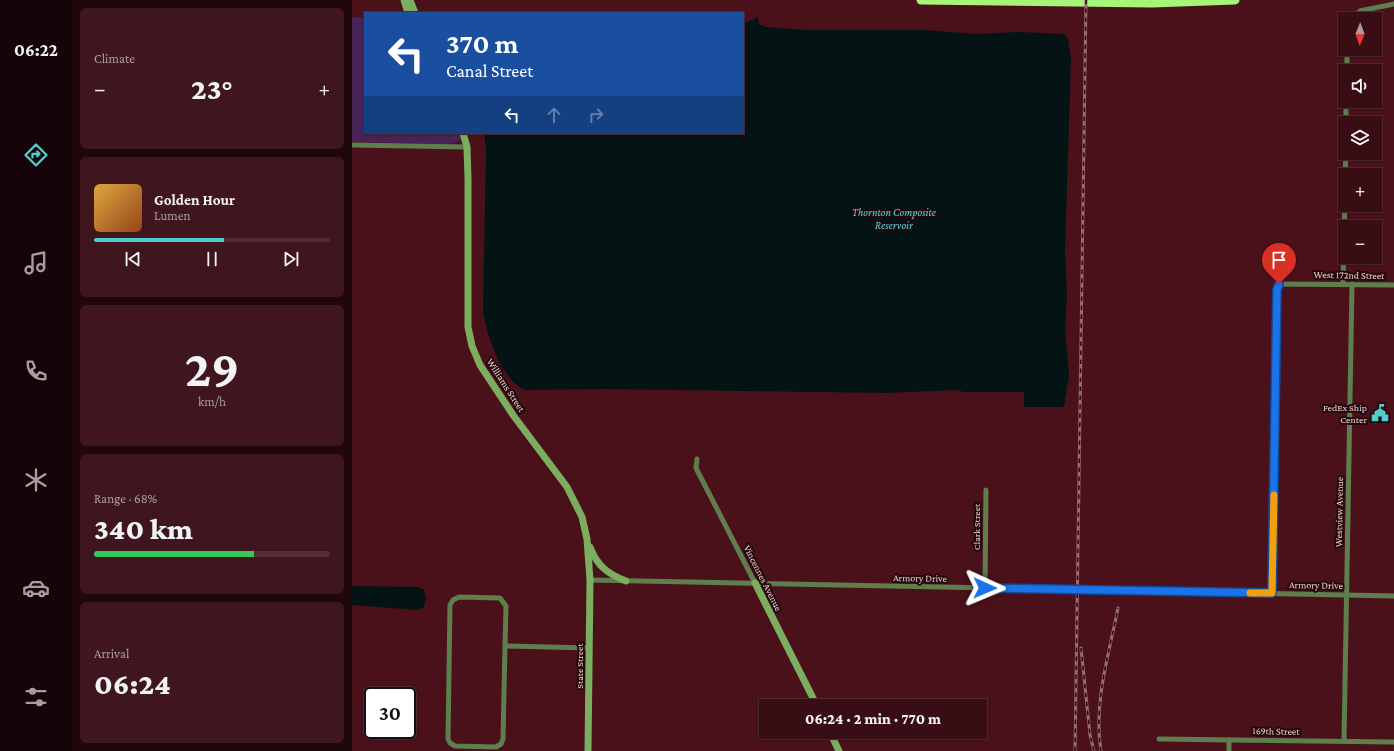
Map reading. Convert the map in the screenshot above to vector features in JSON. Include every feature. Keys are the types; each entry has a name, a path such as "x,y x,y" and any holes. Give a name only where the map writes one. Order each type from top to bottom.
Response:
{"highway":[{"path":"921,0 1152,3 1235,0"}],"street":[{"path":"404,0 411,12"},
{"path":"410,0 411,12"},
{"path":"1359,12 1394,4"},
{"name":"Williams Street","path":"463,134 467,147 468,179 466,297 468,327 472,346 480,365 567,487 582,517 587,540 590,580"},
{"path":"352,145 467,147"},
{"path":"1344,284 1345,212"},
{"name":"West 172nd Street","path":"1272,593 1277,290 1279,284 1394,285"},
{"name":"Westview Avenue","path":"1344,741 1352,284"},
{"name":"Vincennes Avenue","path":"697,459 696,468 813,699"},
{"name":"Clark Street","path":"985,588 986,490"},
{"path":"587,540 597,563 605,572 626,581"},
{"name":"Armory Drive","path":"590,580 1394,596"},
{"name":"State Street","path":"588,751 590,580"},
{"path":"459,597 500,598 506,606 505,646 503,739 501,744 496,747 455,746 450,743 448,739 450,605 453,600 459,597"},
{"path":"505,646 589,648"},
{"name":"169th Street","path":"1158,738 1394,742"},
{"path":"833,739 839,751"},
{"path":"1229,740 1229,751"}],"shaded area":[{"path":"352,17 364,18 364,134 466,134 461,140 456,143 447,144 352,142"}],"water":[{"name":"Thornton Composite Reservoir","path":"758,17 759,24 766,27 807,30 924,30 977,34 1020,32 1064,34 1068,38 1071,58 1065,251 1067,295 1065,329 1069,375 1064,407 1024,407 1024,392 963,392 958,390 886,393 604,389 526,390 517,385 509,377 496,356 487,331 483,310 486,150 484,134 744,134 744,24"},
{"path":"352,586 419,587 424,590 426,598 424,607 418,610 352,605"}],"railway":[{"path":"1075,751 1086,0"},
{"path":"1101,751 1099,733 1100,697 1118,608"},
{"path":"1081,648 1090,735 1094,751"}],"slow traffic":[{"path":"1250,593 1272,593 1274,495"}],"place":[{"name":"FedEx Ship Center","path":"1380,413"}],"route":[{"path":"985,588 1272,593 1276,332 1277,290 1279,284"}]}
